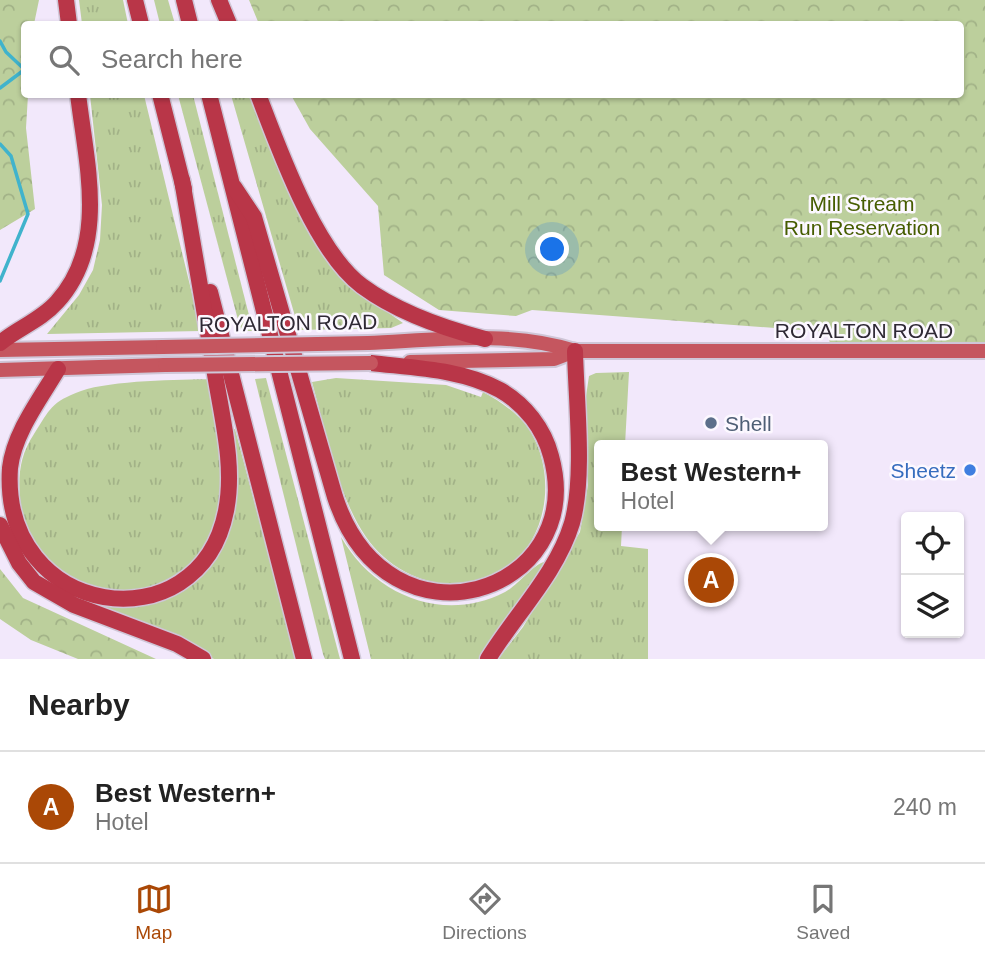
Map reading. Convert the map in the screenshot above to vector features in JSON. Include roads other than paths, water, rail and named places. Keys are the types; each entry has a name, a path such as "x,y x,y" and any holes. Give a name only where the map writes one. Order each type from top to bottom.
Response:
{"highway":[{"path":"66,0 69,21"},
{"path":"135,0 140,21"},
{"path":"184,0 189,21"},
{"path":"219,0 228,21"},
{"path":"0,343 57,302 84,258 91,203 78,98"},
{"path":"161,98 304,659"},
{"path":"210,98 352,659"},
{"path":"260,98 286,167 323,241 361,285 408,312 485,339"},
{"path":"58,369 16,443 10,467 9,508 26,551 60,583 89,596 132,598 176,583 207,555 226,514 229,494 225,433 182,180"},
{"path":"234,187 254,218 335,497 351,537 382,571 420,591 443,595 469,593 512,575 538,547 554,506 554,466 543,435 533,418 500,390 470,378 371,363"},
{"path":"488,659 549,570 571,524 576,481 575,351"},
{"path":"0,525 19,563 34,582 74,605 177,644 203,659"}],"main road":[{"name":"ROYALTON ROAD","path":"0,350 485,339 549,343 575,351 985,351"},
{"name":"ROYALTON ROAD","path":"0,370 554,359 575,351"}],"waterway":[{"path":"0,41 6,52 21,66"},
{"path":"0,88 21,72"},
{"path":"0,144 11,156 28,214 0,281"}],"place":[{"name":"Shell","path":"711,423"},
{"name":"Sheetz","path":"970,470"},
{"name":"Best Western+","path":"711,580"}],"park label":[{"name":"Mill Stream Run Reservation","path":"862,215"}]}
